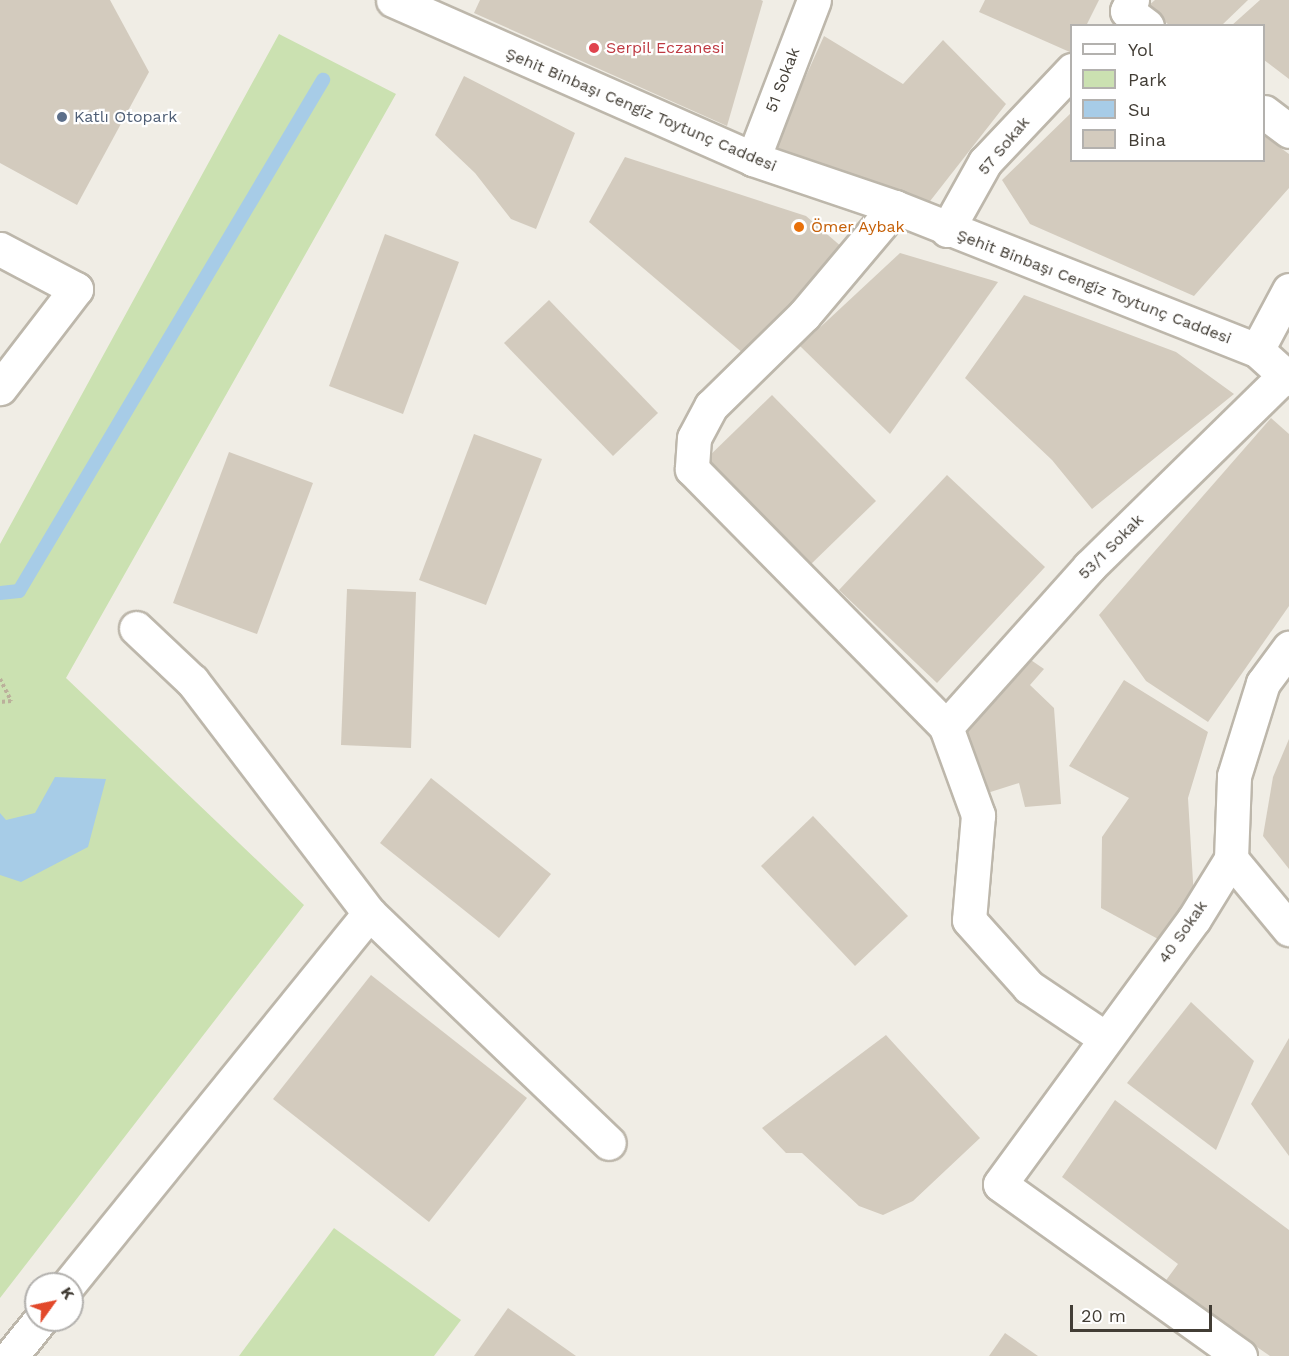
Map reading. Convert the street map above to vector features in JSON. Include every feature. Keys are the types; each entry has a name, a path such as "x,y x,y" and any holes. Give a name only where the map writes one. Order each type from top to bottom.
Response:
{"street":[{"name":"Şehit Binbaşı Cengiz Toytunç Caddesi","path":"393,0 440,11 753,159 895,207 946,230 1257,350 1287,377"},
{"name":"51 Sokak","path":"753,159 814,0"},
{"name":"57 Sokak","path":"946,230 985,162 1070,71"},
{"path":"1265,113 1289,131"},
{"path":"895,207 804,315 711,406 694,438 692,469 946,727 978,815 969,920 1029,987 1105,1038"},
{"path":"0,249 76,289 0,388"},
{"path":"1257,350 1289,290"},
{"name":"53/1 Sokak","path":"946,727 1089,567 1287,377"},
{"path":"136,628 192,681 369,913 609,1143"},
{"path":"1289,648 1263,684 1234,776 1231,859 1289,930"},
{"name":"40 Sokak","path":"1231,859 1000,1184 1240,1356"},
{"path":"79,1272 369,913"},
{"path":"11,1356 30,1332"}],"path":[{"path":"0,679 11,701 0,702"}],"green space":[{"path":"279,34 396,94 66,678 304,905 0,1298 0,544"},
{"path":"334,1228 461,1320 434,1356 239,1356"}],"water":[{"path":"55,777 106,779 88,847 21,882 0,875 0,813 6,820 35,813"}],"building":[{"name":"Katlı Otopark","path":"0,0 110,0 149,72 77,205 0,163"},
{"path":"480,0 763,1 727,126 474,13"},
{"path":"985,0 1099,0 1087,24 1070,24 1070,52 979,12"},
{"path":"1155,0 1248,0 1223,24 1168,24 1148,6"},
{"path":"1260,0 1289,0 1289,79 1265,61 1265,24 1233,24"},
{"path":"824,36 903,84 943,40 1006,104 927,205 773,149"},
{"path":"464,76 575,133 536,229 511,219 475,173 435,135"},
{"path":"1070,114 1070,162 1265,162 1265,137 1289,154 1289,188 1194,296 1030,224 1002,180"},
{"path":"625,157 806,216 843,248 744,354 589,222"},
{"path":"385,234 459,262 403,414 329,386"},
{"path":"900,253 998,282 890,434 800,346"},
{"path":"1024,295 1176,352 1234,394 1092,509 1052,460 965,378"},
{"path":"549,300 658,413 613,456 504,343"},
{"path":"772,395 876,501 807,568 703,462"},
{"path":"1271,418 1289,434 1289,606 1208,722 1146,681 1099,615"},
{"path":"474,434 542,459 486,605 419,580"},
{"path":"229,452 313,483 257,634 173,603"},
{"path":"947,475 1045,567 937,683 839,590"},
{"path":"347,589 416,592 411,748 341,745"},
{"path":"1025,656 1044,669 1030,685 1054,708 1061,804 1025,807 1019,783 981,795 959,730"},
{"path":"1124,680 1208,732 1188,798 1194,898 1158,939 1101,908 1102,837 1129,798 1069,766"},
{"path":"1289,739 1289,869 1263,836 1273,777"},
{"path":"431,778 551,874 499,938 380,843"},
{"path":"813,816 908,916 855,966 761,866"},
{"path":"371,975 527,1098 429,1222 273,1099"},
{"path":"1191,1002 1254,1061 1216,1150 1127,1083"},
{"path":"886,1035 980,1138 913,1201 883,1215 859,1206 802,1153 786,1153 762,1128"},
{"path":"1289,1038 1289,1156 1251,1104"},
{"path":"1115,1100 1289,1230 1289,1356 1270,1356 1164,1283 1178,1264 1062,1177"},
{"path":"508,1308 576,1356 474,1356"},
{"path":"1005,1333 1038,1356 989,1356"}],"waterway":[{"path":"0,593 19,591 323,80"}],"place":[{"name":"Serpil Eczanesi","path":"594,48"},
{"name":"Katlı Otopark","path":"62,117"},
{"name":"Ömer Aybak","path":"799,227"}]}
